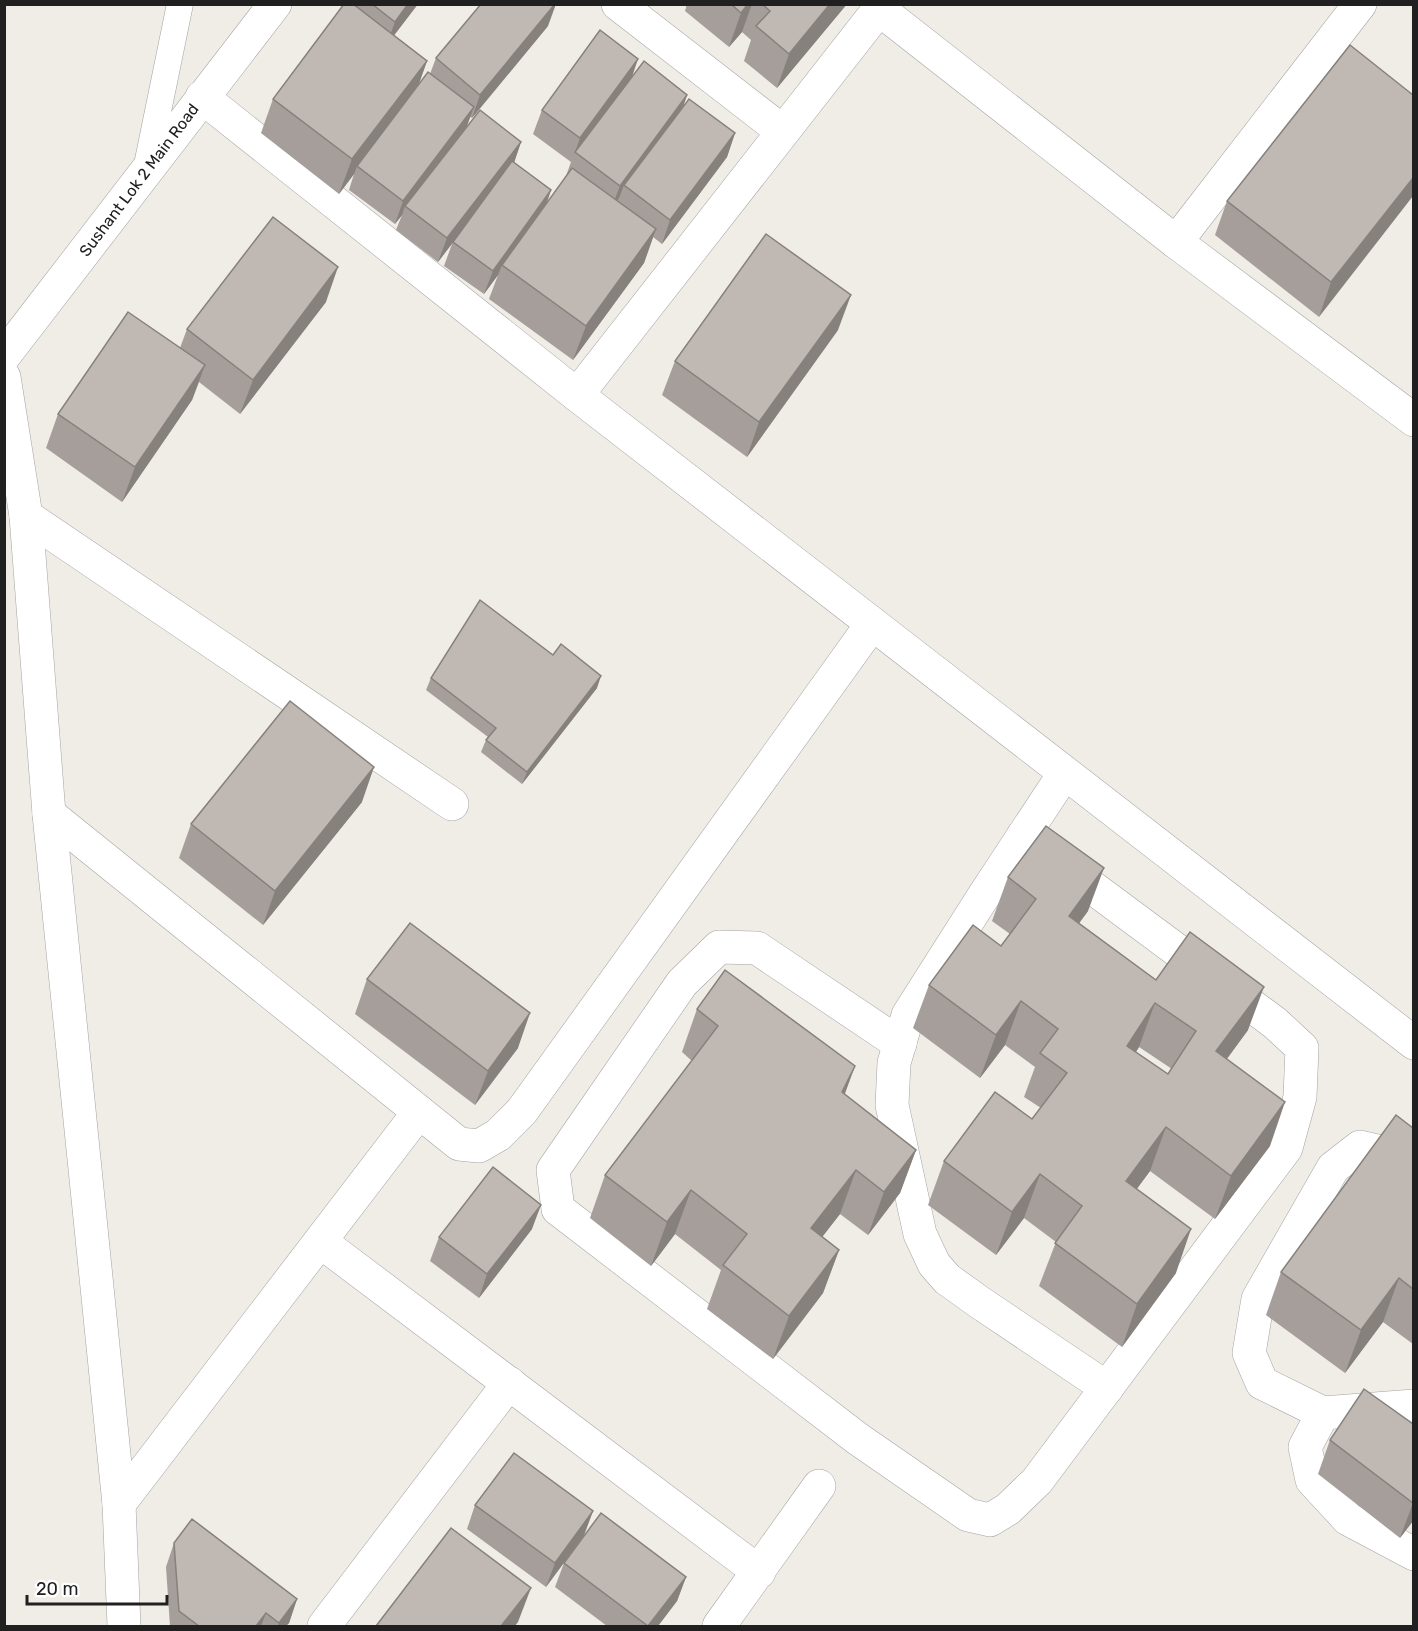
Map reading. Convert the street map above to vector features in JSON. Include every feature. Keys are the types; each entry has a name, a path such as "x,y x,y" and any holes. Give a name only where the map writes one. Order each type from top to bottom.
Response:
{"street":[{"name":"Sushant Lok 2 Main Road","path":"4,356 275,4"},
{"path":"618,4 782,131"},
{"path":"1176,242 1360,4"},
{"path":"577,395 881,7 1176,242 1413,420"},
{"path":"202,97 577,395 1413,1044"},
{"path":"4,377 26,516 49,814 119,1504 124,1626"},
{"path":"26,516 452,804"},
{"path":"49,814 459,1144 479,1146 498,1135 522,1111 872,624"},
{"path":"1064,774 908,1015 894,1063 892,1105 920,1234 934,1264 947,1279 979,1302 1107,1388"},
{"path":"900,1044 758,948 719,947 682,983 553,1170 558,1209 858,1439 968,1515 990,1520 1008,1509 1037,1481 1286,1148 1300,1097 1302,1048 1275,1023 1023,836"},
{"path":"119,1504 419,1112"},
{"path":"1413,1161 1360,1147 1333,1168 1258,1299 1249,1353 1262,1383 1323,1413 1413,1406"},
{"path":"321,1242 759,1572"},
{"path":"324,1626 509,1383"},
{"path":"1323,1413 1305,1447 1312,1480 1348,1519 1413,1554"},
{"path":"719,1626 819,1486"}],"lane":[{"path":"144,176 180,4"}],"building":[{"path":"344,4 353,4 427,61 352,159 273,99"},
{"path":"372,4 408,4 395,22"},
{"path":"481,4 555,4 480,95 436,58"},
{"path":"731,4 748,4 741,13"},
{"path":"762,4 830,4 789,54 756,26 770,11"},
{"path":"600,30 638,59 580,138 542,110"},
{"path":"1350,45 1413,95 1413,178 1331,282 1227,201"},
{"path":"644,61 687,95 620,186 575,152"},
{"path":"428,72 474,107 403,201 357,166"},
{"path":"689,99 735,133 670,220 624,185"},
{"path":"480,110 521,142 447,238 405,206"},
{"path":"512,161 551,190 493,271 453,242"},
{"path":"572,168 656,229 586,326 502,265"},
{"path":"273,217 338,267 253,380 187,329"},
{"path":"766,234 851,295 759,422 675,361"},
{"path":"128,312 205,365 135,467 58,414"},
{"path":"480,600 553,655 561,644 601,676 527,772 486,740 496,728 431,678"},
{"path":"290,701 374,767 275,891 191,824"},
{"path":"1046,826 1104,868 1069,916 1156,980 1190,932 1264,987 1216,1051 1285,1102 1231,1176 1166,1127 1126,1181 1191,1229 1137,1304 1055,1243 1082,1206 1040,1174 1012,1212 944,1161 995,1092 1032,1119 1067,1073 1040,1053 1058,1029 1021,1001 996,1035 929,985 973,925 1001,946 1036,899 1008,877","holes":["1155,1003 1196,1031 1168,1074 1127,1046"]},
{"path":"410,923 530,1013 488,1071 367,979"},
{"path":"725,970 855,1066 842,1092 916,1150 884,1192 856,1170 811,1228 839,1250 789,1316 723,1265 747,1234 691,1190 667,1222 605,1175 718,1026 697,1009"},
{"path":"1396,1115 1413,1128 1413,1289 1399,1278 1361,1330 1281,1272"},
{"path":"493,1167 541,1205 487,1274 439,1237"},
{"path":"1364,1389 1413,1424 1413,1503 1330,1440"},
{"path":"514,1453 593,1511 555,1563 475,1505"},
{"path":"601,1513 686,1577 648,1626 564,1563"},
{"path":"192,1519 297,1599 279,1623 266,1613 256,1626 199,1626 179,1611 174,1543"},
{"path":"451,1528 531,1588 501,1626 376,1626"}]}
